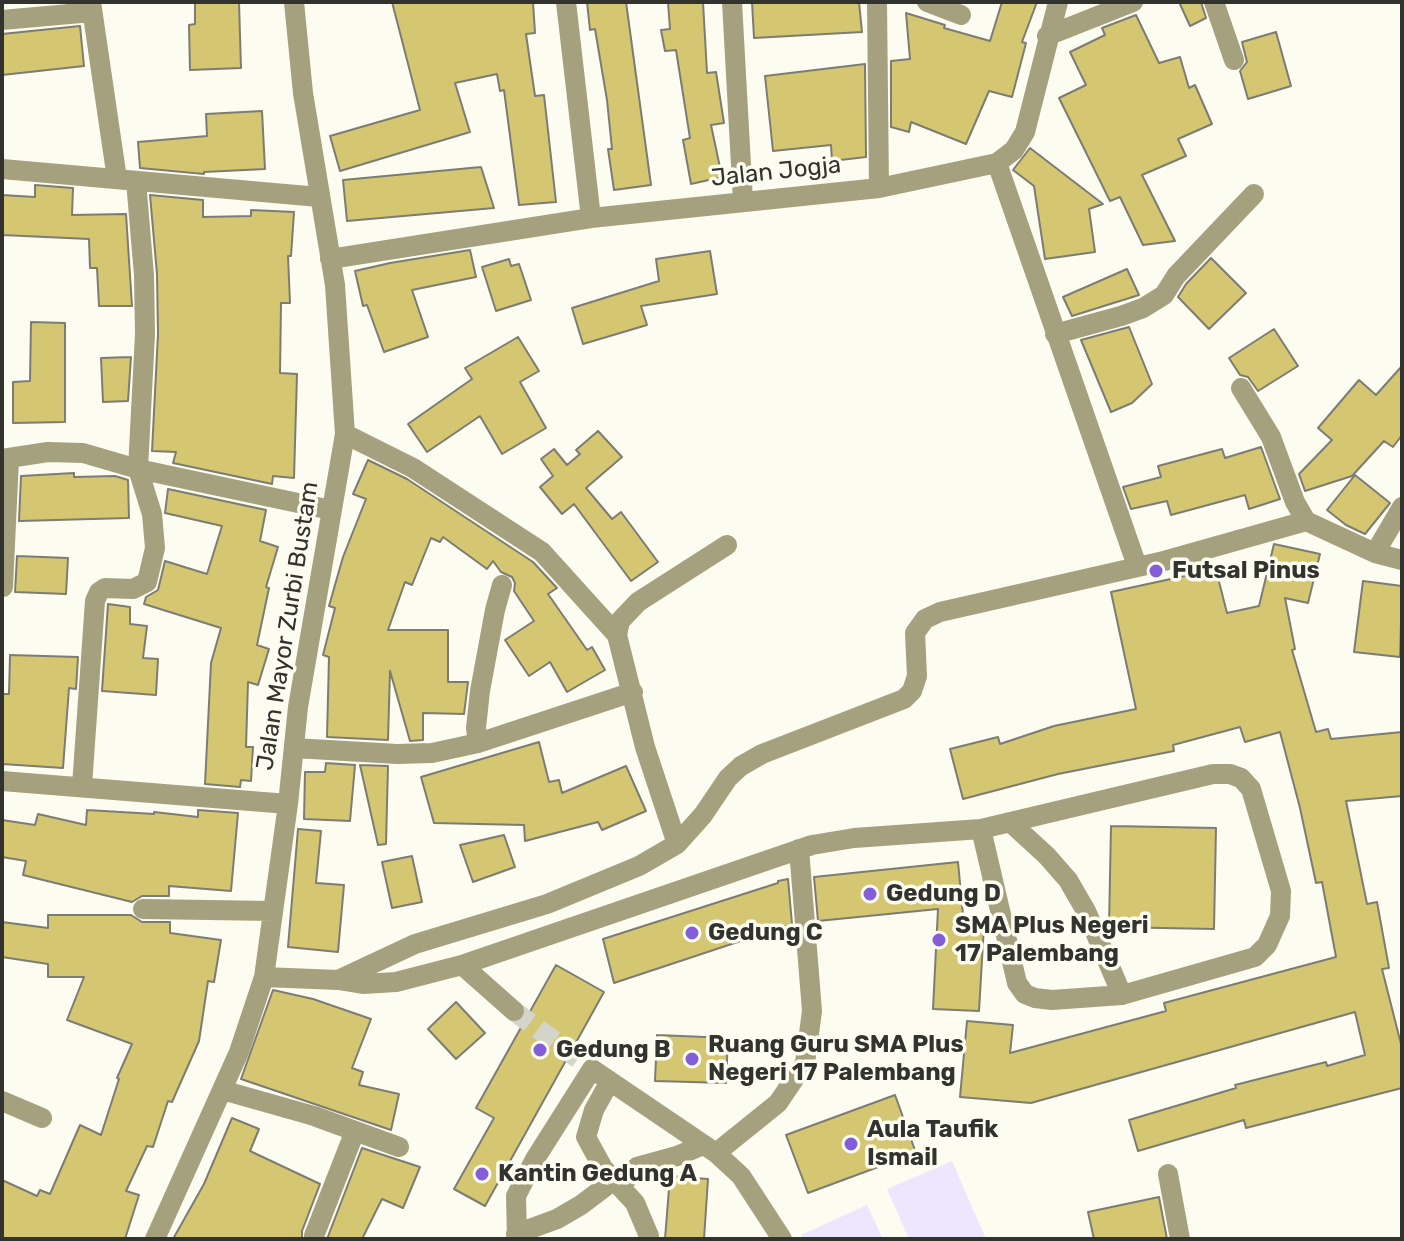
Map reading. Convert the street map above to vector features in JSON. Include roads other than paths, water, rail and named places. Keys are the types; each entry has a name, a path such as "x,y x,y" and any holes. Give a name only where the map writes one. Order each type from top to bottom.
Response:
{"street":[{"name":"Jalan Mayor Zurbi Bustam","path":"155,1239 239,1052 264,977 298,707 345,434 335,285 303,93 294,2"},
{"path":"566,2 591,218"},
{"path":"732,2 743,201"},
{"path":"877,2 879,188"},
{"path":"927,2 961,15"},
{"path":"1058,2 1025,132 1014,150 997,163 1137,566"},
{"path":"1047,36 1133,2"},
{"path":"1214,2 1234,60"},
{"path":"2,20 92,7 144,275 145,334 138,469 155,533 153,559 147,582 133,589 105,588 95,601 82,786"},
{"name":"Jalan Jogja","path":"330,259 591,218 879,188 997,163"},
{"path":"2,169 319,197"},
{"path":"1055,334 1121,316 1143,308 1164,295 1176,276 1254,194"},
{"path":"1241,388 1271,437 1295,502 1306,521 1375,553 1402,560"},
{"path":"345,434 413,468 542,552 617,635 645,747 677,844"},
{"path":"3,587 5,459 48,452 83,453 138,469 331,510"},
{"path":"1375,553 1402,507"},
{"path":"338,980 415,944 547,904 639,866 677,844 703,815 728,778 741,766 762,754 904,699 912,691 917,676 915,633 925,619 940,612 1164,561 1306,521"},
{"path":"617,635 620,621 638,602 727,545"},
{"path":"478,743 480,691 502,585"},
{"path":"294,748 432,753 478,743 633,692"},
{"path":"264,977 363,984 396,982 462,965 799,849 854,838 981,829 1213,774 1230,774 1241,778 1251,789 1281,891 1280,916 1267,945 1255,957 1122,995 1052,1000 1035,998 1025,994 1017,983 981,829"},
{"path":"2,781 288,804"},
{"path":"1011,823 1068,880 1086,911 1122,995"},
{"path":"782,1239 741,1176 710,1149 592,1069 535,1159 516,1196 517,1237 557,1219 617,1184 637,1167 710,1149 778,1103 805,1063 812,1011 799,849"},
{"path":"143,909 273,911"},
{"path":"462,965 514,1011"},
{"path":"609,1083 594,1110 586,1137 603,1168 635,1203 649,1236"},
{"path":"222,1090 399,1147"},
{"path":"2,1101 42,1118"},
{"path":"314,1236 355,1131"},
{"path":"1168,1174 1180,1239"}],"tunnel":[{"path":"514,1011 592,1069"}],"place":[{"name":"Futsal Pinus","path":"1156,571"},
{"name":"Gedung D","path":"870,894"},
{"name":"Gedung C","path":"692,933"},
{"name":"SMA Plus Negeri 17 Palembang","path":"939,940"},
{"name":"Gedung B","path":"540,1050"},
{"name":"Ruang Guru SMA Plus Negeri 17 Palembang","path":"692,1059"},
{"name":"Aula Taufik Ismail","path":"851,1144"},
{"name":"Kantin Gedung A","path":"482,1174"}]}
